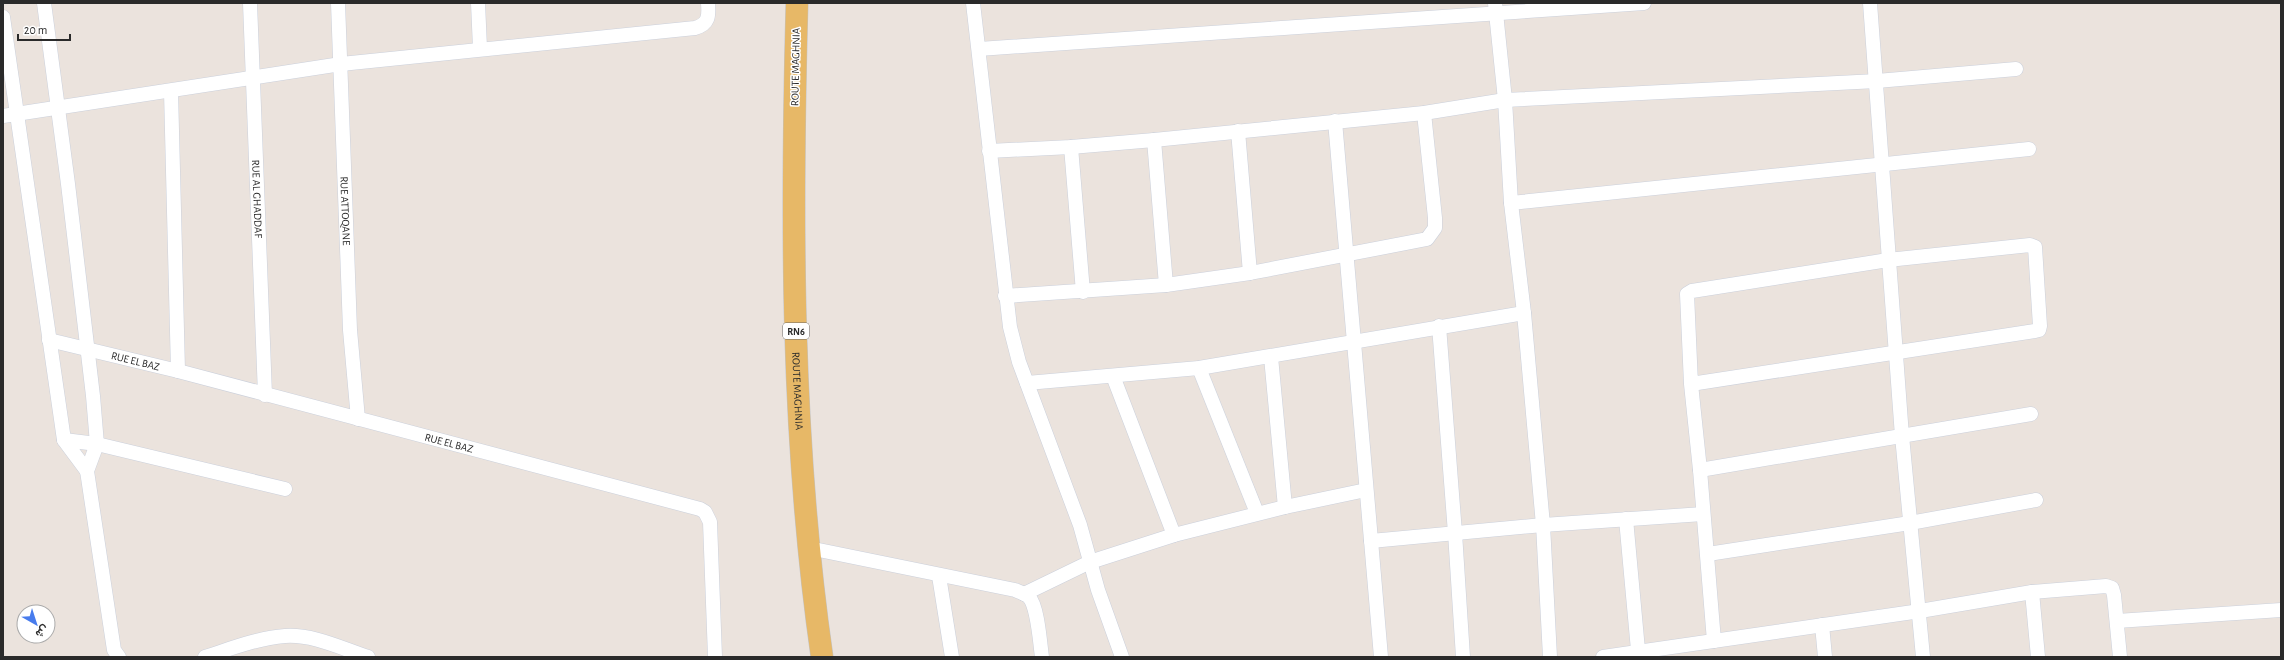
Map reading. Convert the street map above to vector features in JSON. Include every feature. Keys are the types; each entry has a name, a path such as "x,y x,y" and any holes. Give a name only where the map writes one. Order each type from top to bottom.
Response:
{"main road":[{"name":"ROUTE MAGHNIA","path":"797,3 793,181 794,286 801,441 809,548 822,657"}],"street":[{"path":"44,3 88,348 97,444 87,471"},
{"name":"RUE AL GHADDAF","path":"250,3 265,395"},
{"name":"RUE ATTOQANE","path":"338,3 350,330 358,419"},
{"path":"478,3 480,48"},
{"path":"9,115 171,91 253,76 341,64 480,48 695,28 706,24 708,20 708,3"},
{"path":"973,3 1005,296 1010,327 1027,383 1080,525 1090,562 1122,657"},
{"path":"979,50 1495,8 1644,3"},
{"path":"1870,3 1877,81 1888,260 1902,436 1920,611 1923,657"},
{"path":"1495,8 1505,100 1511,203 1524,312 1543,525 1550,657"},
{"path":"3,17 9,115 50,340 64,440 87,471 114,650 119,657"},
{"path":"989,150 1071,147 1154,140 1424,113 1505,100 1877,81 2016,69"},
{"path":"171,91 178,371"},
{"path":"1005,296 1083,292 1166,285 1250,273 1427,239 1435,228 1436,218 1424,113"},
{"path":"1334,121 1355,342 1366,490 1381,657"},
{"path":"1238,131 1250,273"},
{"path":"1154,140 1166,285"},
{"path":"1071,147 1083,292"},
{"path":"1511,203 1882,166 2029,149"},
{"path":"1691,384 2039,330 2036,247 2030,246 1888,260 1692,291 1687,294 1691,384 1708,554 1714,641"},
{"path":"1027,383 1199,368 1271,357 1438,326 1524,312"},
{"path":"1438,326 1456,533 1463,657"},
{"name":"RUE EL BAZ","path":"50,340 178,371 622,488 705,512 710,522 712,543 715,657"},
{"path":"1271,357 1285,507"},
{"path":"1199,368 1257,513"},
{"path":"1113,376 1174,535"},
{"path":"1700,470 2031,414"},
{"path":"64,440 97,444 285,489"},
{"path":"1024,594 1090,562 1174,535 1257,513 1366,490"},
{"path":"1708,554 1910,523 2036,500"},
{"path":"1371,541 1543,525 1703,514"},
{"path":"1626,520 1638,650"},
{"path":"809,548 939,576 1015,590 1024,594 1032,602 1035,612 1042,657"},
{"path":"939,576 952,657"},
{"path":"1603,657 1638,650 1714,641 1920,611 2032,592 2106,586 2112,588 2114,595 2120,657"},
{"path":"2032,592 2038,657"},
{"path":"2117,621 2281,610"},
{"path":"1822,625 1825,657"},
{"path":"205,657 263,640 285,636 305,637 368,657"}]}
